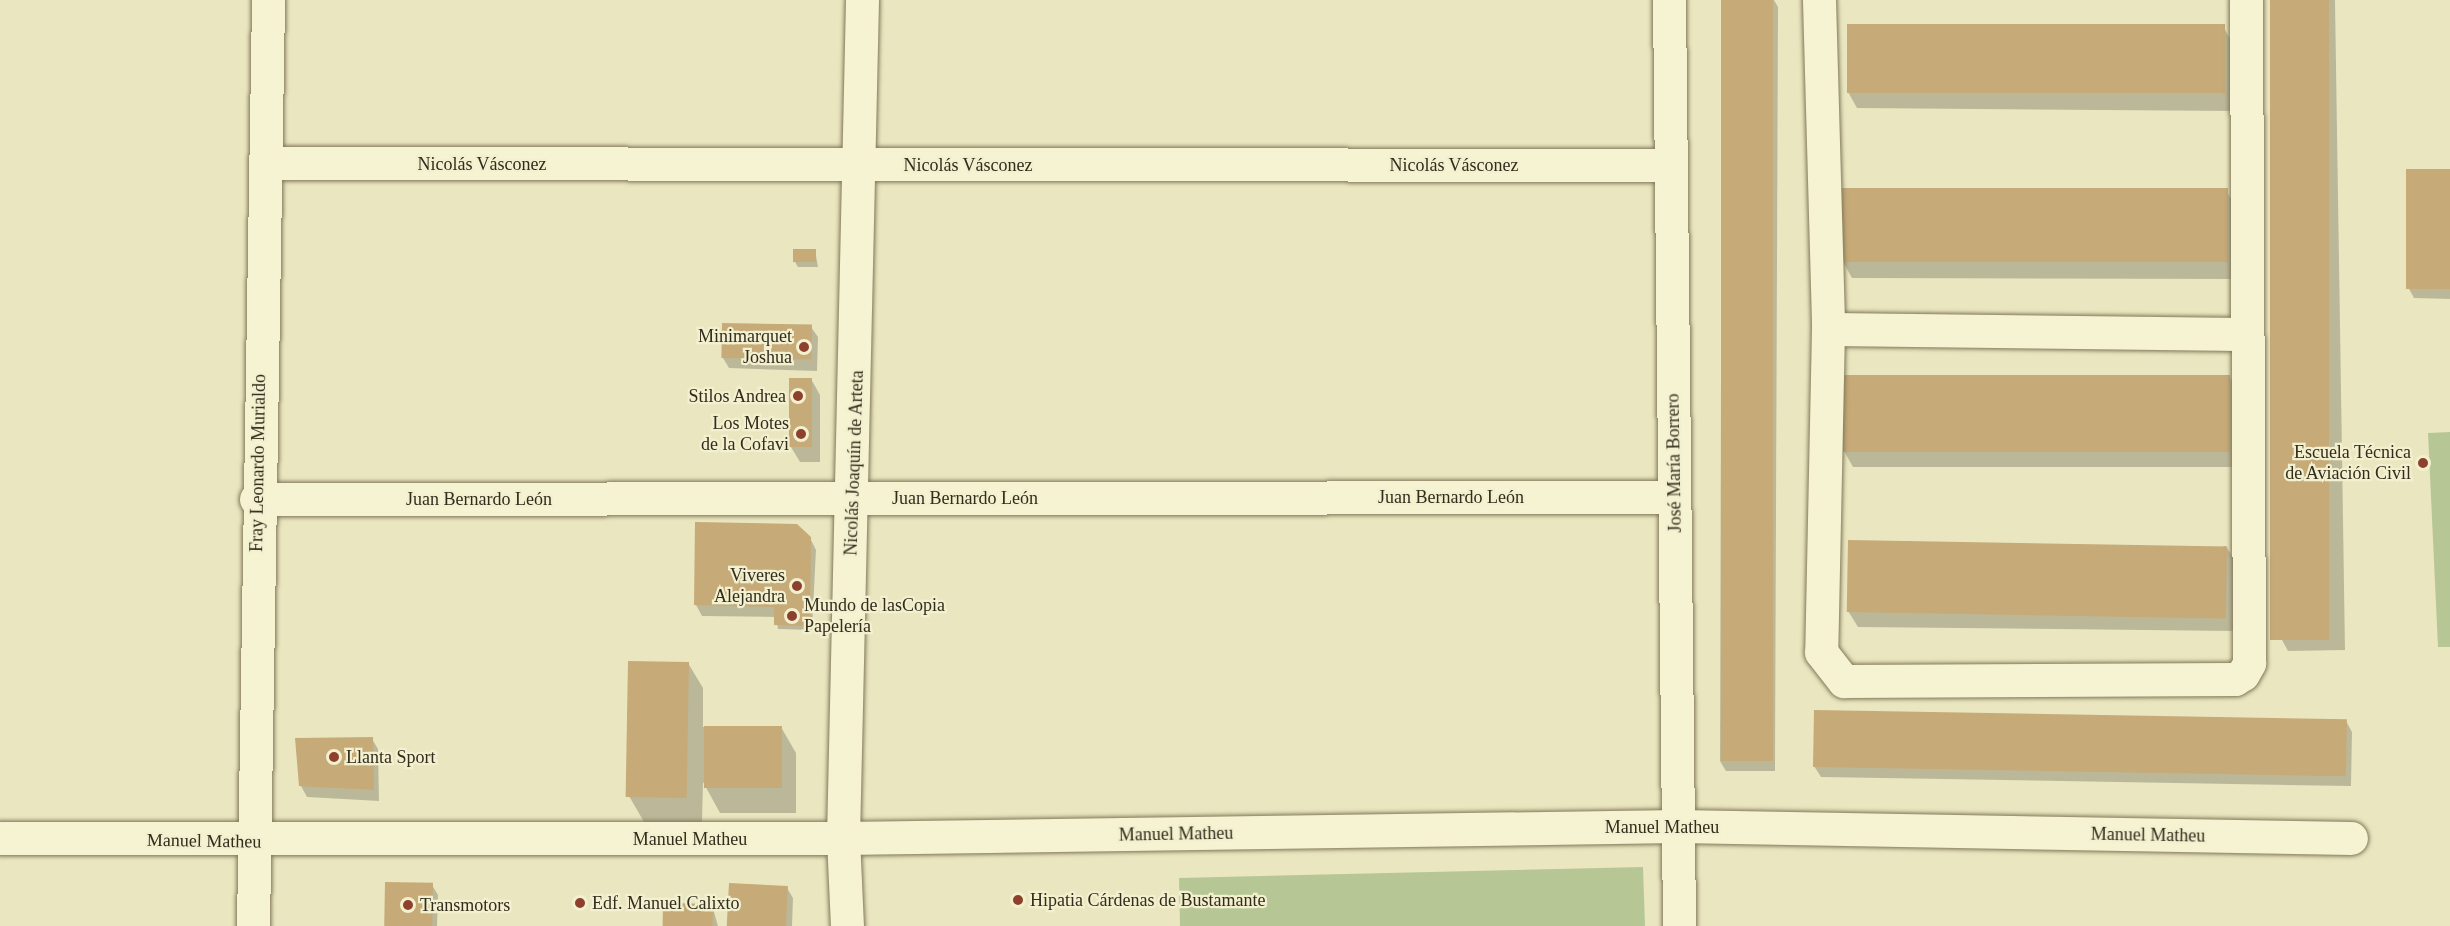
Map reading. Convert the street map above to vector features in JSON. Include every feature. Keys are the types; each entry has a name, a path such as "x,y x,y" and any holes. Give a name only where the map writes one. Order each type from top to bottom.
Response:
{"street":[{"name":"Fray Leonardo Murialdo","path":"253,926 256,499 266,163 268,0"},
{"name":"Nicolás Joaquín de Arteta","path":"847,926 843,838 862,165 862,0"},
{"name":"José María Borrero","path":"1669,0 1679,926"},
{"path":"1819,0 1828,328 1821,652 1844,681 2235,680 2243,674 2249,663 2244,334 2246,0"},
{"name":"Nicolás Vásconez","path":"266,163 1671,165"},
{"path":"1828,328 2244,334"},
{"name":"Juan Bernardo León","path":"256,499 1674,497"},
{"name":"Manuel Matheu","path":"0,838 255,842 843,838 1678,826 2351,838"}],"green space":[{"path":"2450,432 2450,647 2438,647 2428,433"},
{"path":"1643,867 1645,926 1180,926 1179,878"}],"building":[{"path":"1721,0 1773,0 1773,761 1721,761"},
{"path":"2270,0 2329,0 2329,640 2270,640"},
{"path":"1847,24 2225,24 2225,93 1847,93"},
{"path":"2406,169 2450,169 2450,289 2406,289"},
{"path":"1841,188 2228,188 2228,262 1841,262"},
{"path":"793,249 816,249 816,262 793,262"},
{"path":"722,323 812,325 811,360 721,358"},
{"path":"1843,375 2230,375 2230,452 1843,452"},
{"path":"789,378 812,378 812,447 789,447"},
{"path":"695,522 797,524 811,537 810,626 774,625 774,607 694,605"},
{"path":"1848,540 2227,547 2226,619 1847,612"},
{"path":"628,661 689,662 687,798 626,797"},
{"path":"1814,710 2347,719 2346,776 1813,767"},
{"path":"704,726 782,726 782,788 704,788"},
{"name":"Llanta Sport","path":"373,737 374,790 299,786 295,738"},
{"name":"Transmotors","path":"385,882 433,883 432,926 384,926"},
{"path":"729,883 788,886 786,926 727,926"},
{"path":"663,903 713,904 713,926 663,926"}],"place":[{"name":"Minimarquet Joshua","path":"804,347"},
{"name":"Stilos Andrea","path":"798,396"},
{"name":"Los Motes de la Cofavi","path":"801,434"},
{"name":"Escuela Técnica de Aviación Civil","path":"2423,463"},
{"name":"Viveres Alejandra","path":"797,586"},
{"name":"Mundo de lasCopia Papelería","path":"792,616"},
{"name":"Llanta Sport","path":"334,757"},
{"name":"Hipatia Cárdenas de Bustamante","path":"1018,900"},
{"name":"Edf. Manuel Calixto","path":"580,903"},
{"name":"Transmotors","path":"408,905"}]}
